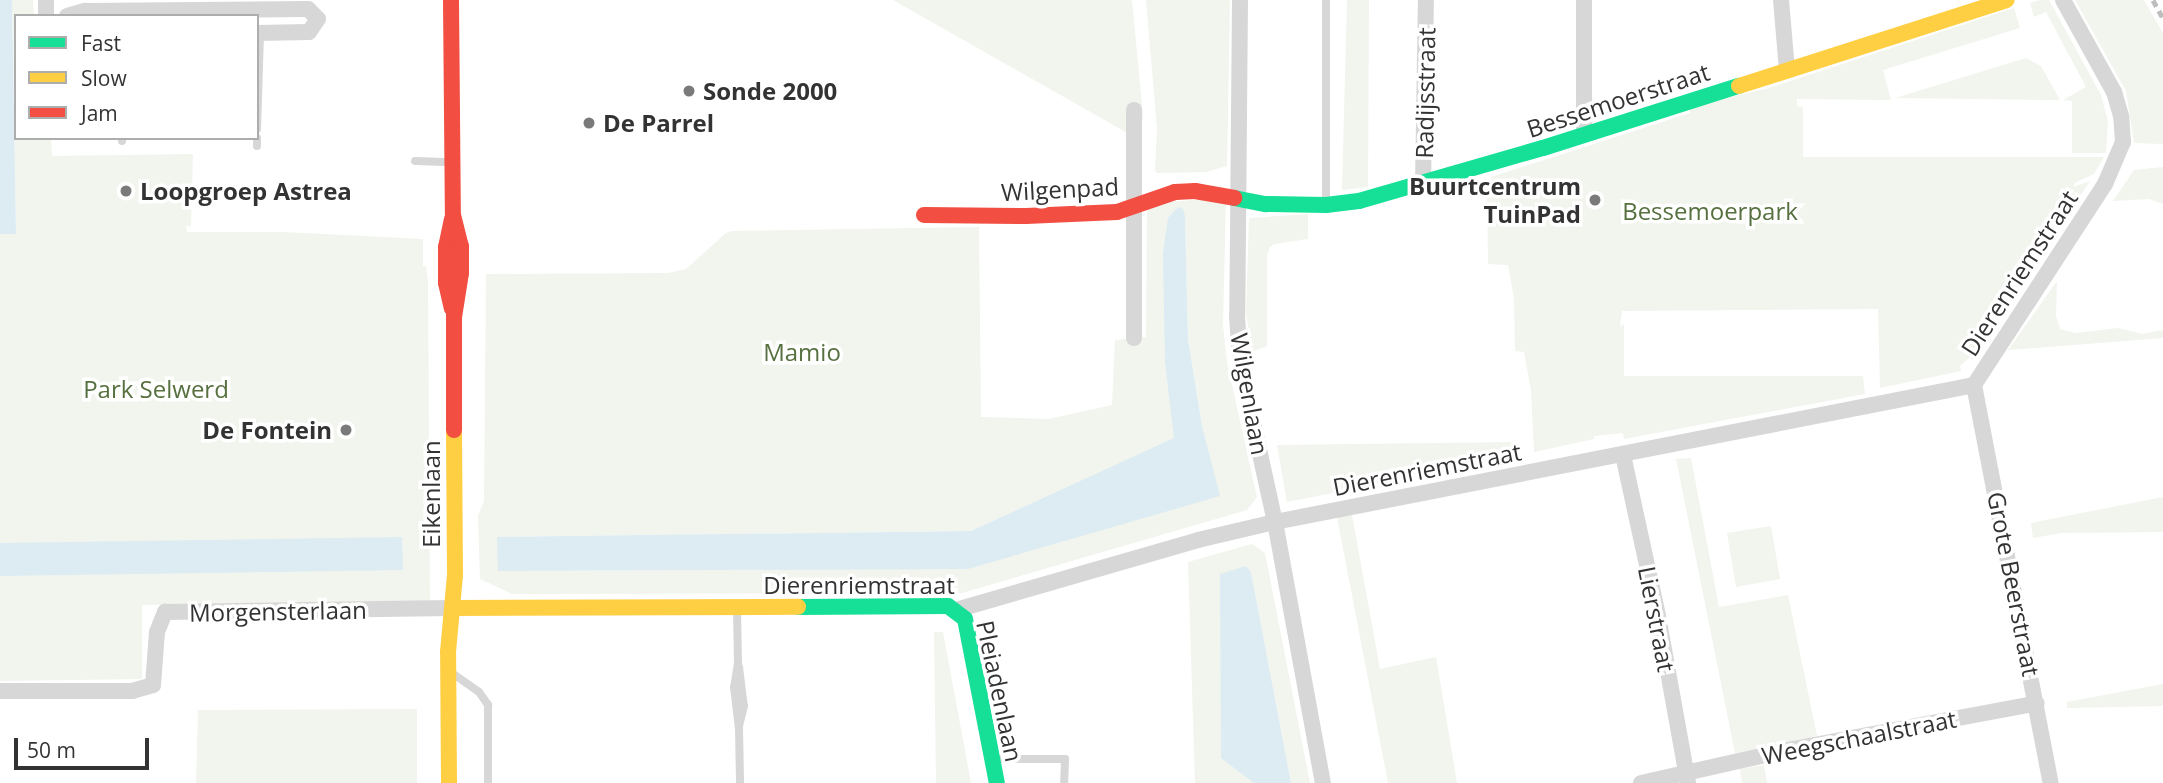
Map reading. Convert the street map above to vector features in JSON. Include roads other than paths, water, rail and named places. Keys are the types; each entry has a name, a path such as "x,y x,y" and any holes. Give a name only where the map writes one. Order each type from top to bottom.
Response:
{"street":[{"name":"Eikenlaan","path":"449,783 449,671 455,575 454,317 461,283 461,246 453,215 451,0"},
{"name":"Wilgenlaan","path":"1240,0 1237,314 1240,363 1275,522 1323,783"},
{"name":"Radijsstraat","path":"1423,185 1426,0"},
{"path":"1584,0 1584,134"},
{"path":"1781,0 1787,70"},
{"name":"Bessemoerstraat","path":"1238,200 1326,205 1359,201 1423,185 2007,0"},
{"name":"Dierenriemstraat","path":"452,608 940,605 956,610 1198,540 1275,522 1974,385 1983,367 2105,184 2123,142 2121,116 2114,92 2063,0"},
{"path":"74,14 85,11 308,9 318,19 309,32 259,33"},
{"path":"1134,110 1134,338"},
{"name":"Wilgenpad","path":"924,215 1088,214 1135,207 1175,192 1195,191 1238,200"},
{"name":"Grote Beerstraat","path":"1974,385 2052,783"},
{"name":"Lierstraat","path":"1623,455 1658,617 1688,778"},
{"name":"Morgensterlaan","path":"0,691 132,691 153,685 157,632 165,612 452,608"},
{"name":"Pleiadenlaan","path":"956,610 965,619 997,783"},
{"name":"Weegschaalstraat","path":"1641,783 1688,778 1787,750 2037,703"}],"lane":[{"path":"1326,0 1326,205"},
{"path":"415,161 452,162"},
{"path":"737,607 738,663 734,695 739,729 740,783"},
{"path":"449,671 479,692 488,705 488,783"},
{"path":"992,759 1065,759 1065,783"}],"railway":[{"path":"2153,0 2163,18"}],"place":[{"name":"Sonde 2000","path":"689,91"},
{"name":"De Parrel","path":"589,123"},
{"name":"Loopgroep Astrea","path":"126,191"},
{"name":"Buurtcentrum TuinPad","path":"1595,200"},
{"name":"De Fontein","path":"346,430"}],"park label":[{"name":"Bessemoerpark","path":"1710,211"},
{"name":"Mamio","path":"802,352"},
{"name":"Park Selwerd","path":"156,389"}]}
